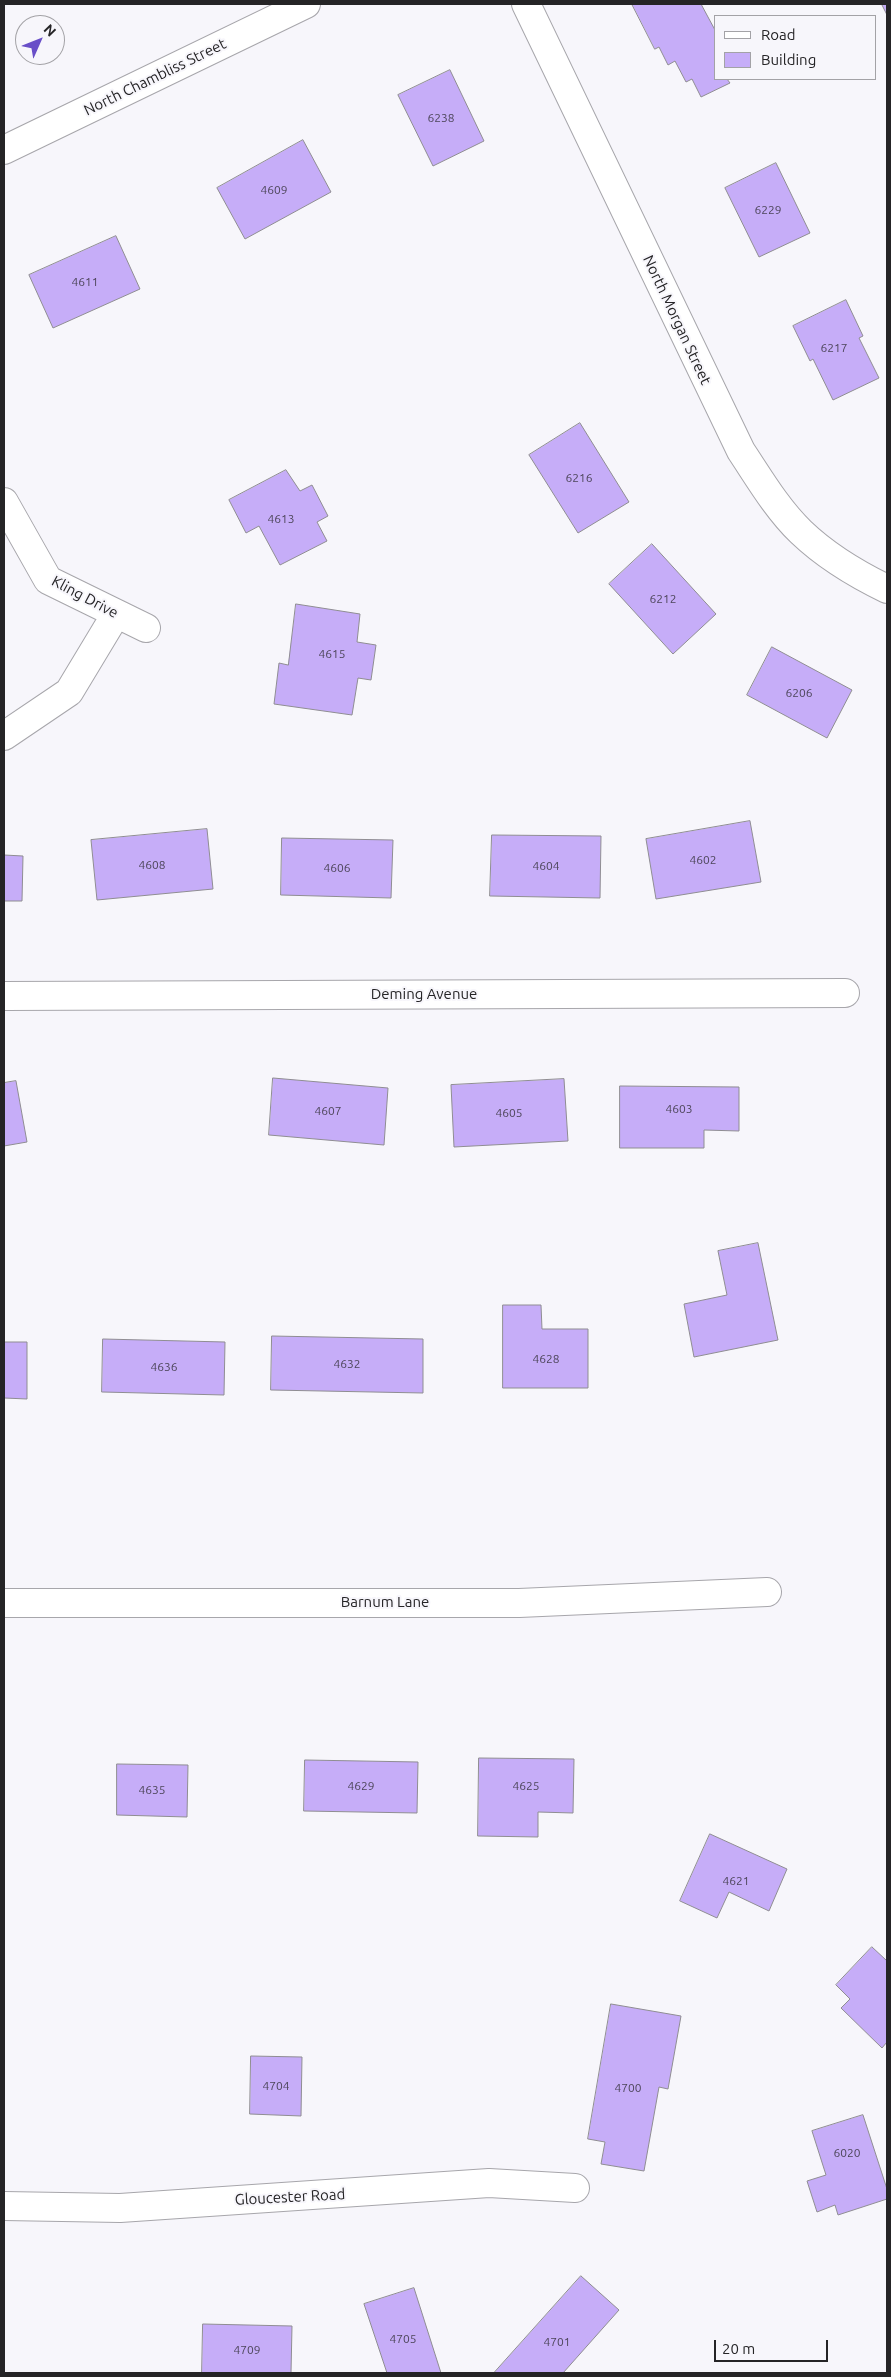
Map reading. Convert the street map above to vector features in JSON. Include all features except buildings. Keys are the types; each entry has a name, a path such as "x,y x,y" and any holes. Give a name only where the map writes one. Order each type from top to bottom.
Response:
{"street":[{"name":"North Chambliss Street","path":"4,150 306,4"},
{"name":"North Morgan Street","path":"526,4 741,451 768,492 800,531 842,565 887,589"},
{"name":"Kling Drive","path":"4,502 48,580 146,628"},
{"path":"4,736 70,692 116,614"},
{"name":"Deming Avenue","path":"4,996 845,993"},
{"name":"Barnum Lane","path":"4,1603 519,1604 767,1592"},
{"name":"Gloucester Road","path":"4,2206 120,2208 338,2195 489,2183 575,2188"}]}
